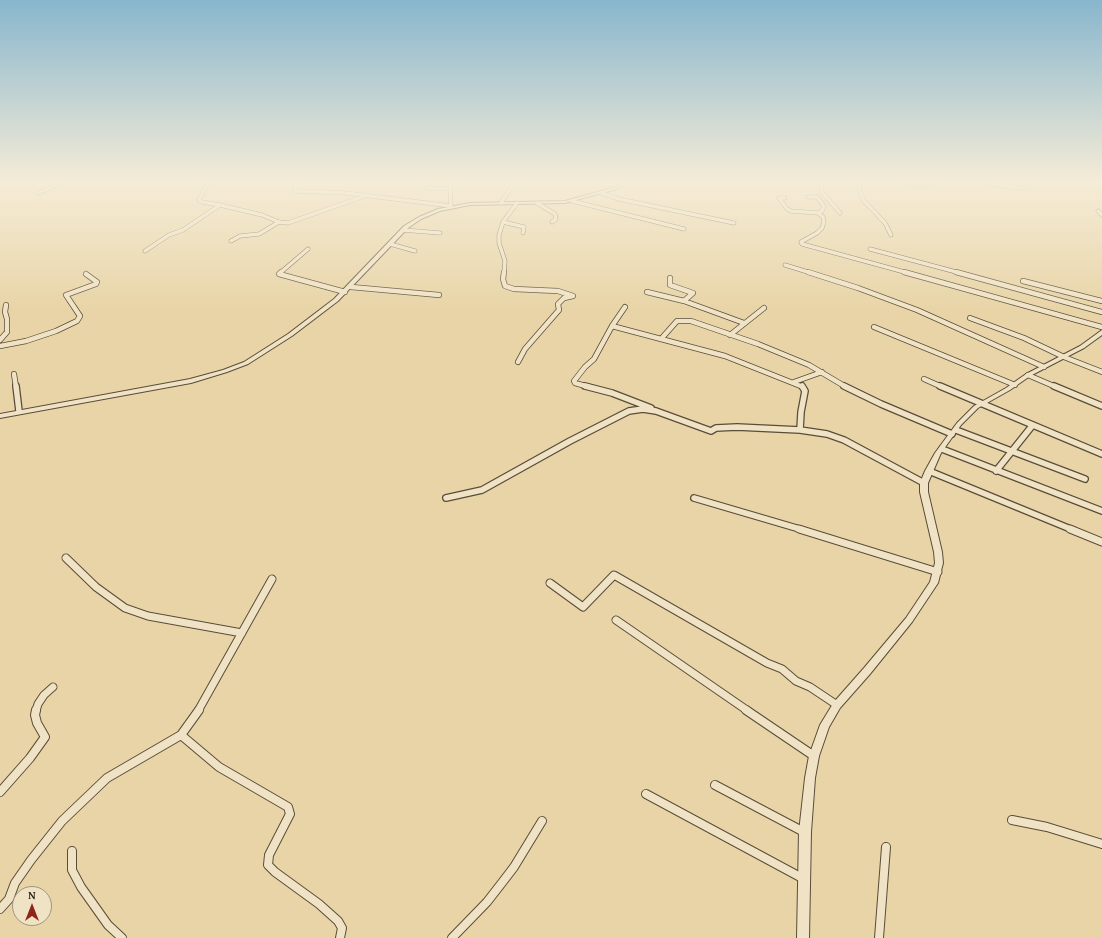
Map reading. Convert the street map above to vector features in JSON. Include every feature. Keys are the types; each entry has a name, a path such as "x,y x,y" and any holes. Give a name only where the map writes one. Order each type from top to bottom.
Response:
{"street":[{"path":"145,251 169,235 188,227"},
{"path":"231,241 240,236 259,234 271,227"},
{"path":"0,416 19,411 191,381 246,363 290,335 346,292 403,230 408,227"},
{"path":"502,227 499,235 499,243 505,261 503,279 505,286 520,289 558,291 573,296 564,298 558,304 559,310 526,349 518,362"},
{"path":"523,227 523,233"},
{"path":"675,227 684,229"},
{"path":"822,227 817,233 801,242 802,244 1102,327"},
{"path":"887,227 891,235"},
{"path":"403,230 440,233"},
{"path":"390,244 415,251"},
{"path":"308,249 279,274 346,292"},
{"path":"870,249 1102,312"},
{"path":"785,265 858,288 917,310 1044,367"},
{"path":"0,346 56,331 77,321 80,316 66,295 96,284 97,282 86,274"},
{"path":"670,278 670,285 693,293 684,302"},
{"path":"1023,280 1102,301"},
{"path":"351,287 439,295"},
{"path":"648,292 684,302 744,323"},
{"path":"0,340 7,332 7,319 5,312 6,305"},
{"path":"625,307 612,326 594,359 585,367 574,382 575,383 612,393 689,422 716,428 737,427 800,430 827,434 844,440 924,483"},
{"path":"730,335 764,308"},
{"path":"970,318 1041,345 1064,357 1102,372"},
{"path":"661,339 674,323 681,320 691,321 809,364 840,384 892,410 1085,479"},
{"path":"612,326 725,356 803,386 805,391 801,412 800,430"},
{"path":"874,328 1015,384"},
{"path":"803,938 805,832 810,778 814,756 825,725 836,705 867,671 909,620 930,589 938,572 938,552 927,510 924,483 929,471 942,449 966,416 981,404 1028,375 1091,342 1102,332"},
{"path":"794,382 822,372"},
{"path":"14,374 19,411"},
{"path":"1028,375 1102,406"},
{"path":"924,379 1032,426 1102,454"},
{"path":"446,498 466,495 482,490 570,441 629,411 643,409 650,410 711,431 716,428"},
{"path":"996,472 1032,426"},
{"path":"942,449 996,472 1102,511"},
{"path":"929,471 1102,542"},
{"path":"694,498 860,547 938,572"},
{"path":"66,558 96,587 125,608 148,616 242,632"},
{"path":"550,583 584,607 614,575 767,663 782,669 796,681 810,687 836,705"},
{"path":"0,909 9,899 16,883 31,860 62,821 87,796 107,778 181,735 193,720 272,579"},
{"path":"616,620 814,756"},
{"path":"0,792 30,758 45,737 35,715 38,704 44,695 54,687"},
{"path":"181,735 219,767 288,807 290,814 269,855 267,861 268,865 275,872 319,904 338,921 342,928 340,938"},
{"path":"715,785 805,832"},
{"path":"646,794 804,879"},
{"path":"1012,820 1047,827 1102,844"},
{"path":"452,938 501,884 514,867 542,821"},
{"path":"879,938 886,847"},
{"path":"72,851 72,870 78,881 96,910 108,925 122,938"}]}
